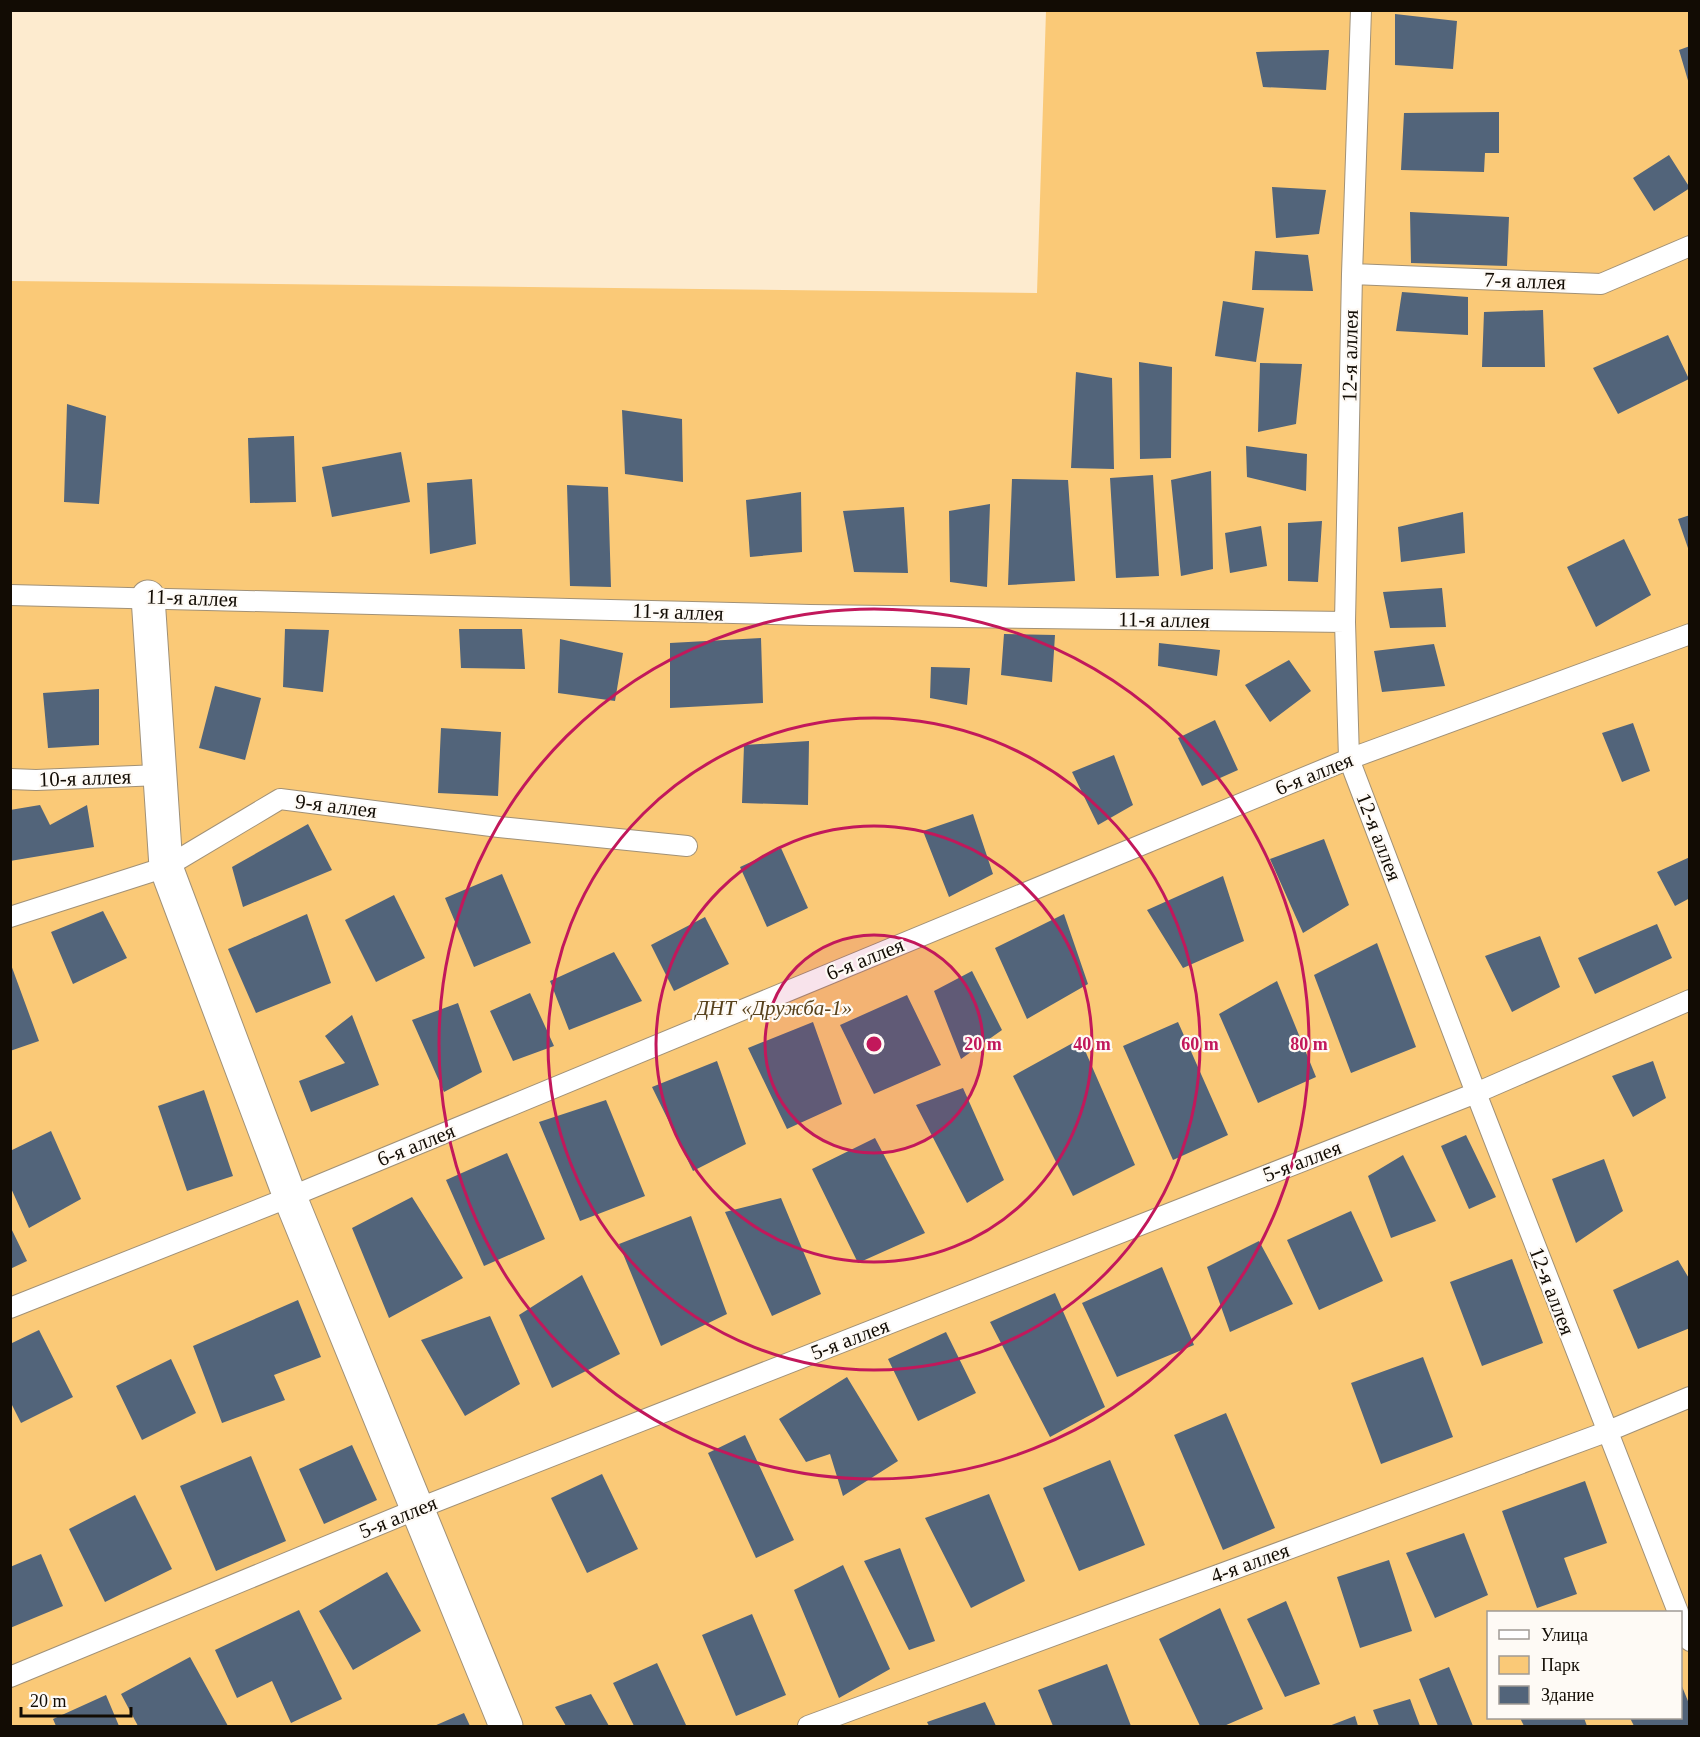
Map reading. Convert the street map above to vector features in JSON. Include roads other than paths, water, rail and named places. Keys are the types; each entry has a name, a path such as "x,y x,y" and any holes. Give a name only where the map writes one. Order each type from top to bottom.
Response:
{"street":[{"path":"147,597 166,867 290,1197 506,1726"}],"lane":[{"name":"12-я аллея","path":"1360,10 1345,622 1349,759 1606,1432 1678,1611"},
{"name":"7-я аллея","path":"1352,274 1601,284 1689,246"},
{"name":"11-я аллея","path":"10,595 810,615 1345,622"},
{"name":"6-я аллея","path":"10,1308 290,1197 1349,759 1689,634"},
{"name":"10-я аллея","path":"10,779 159,776"},
{"name":"9-я аллея","path":"10,917 166,867 280,799 499,827 687,846"},
{"name":"5-я аллея","path":"10,1677 417,1509 1476,1093 1689,1000"},
{"name":"4-я аллея","path":"808,1726 1606,1432 1689,1397"},
{"path":"1682,1623 1689,1641"}],"park label":[{"name":"ДНТ «Дружба-1»","path":"774,1008"}]}
